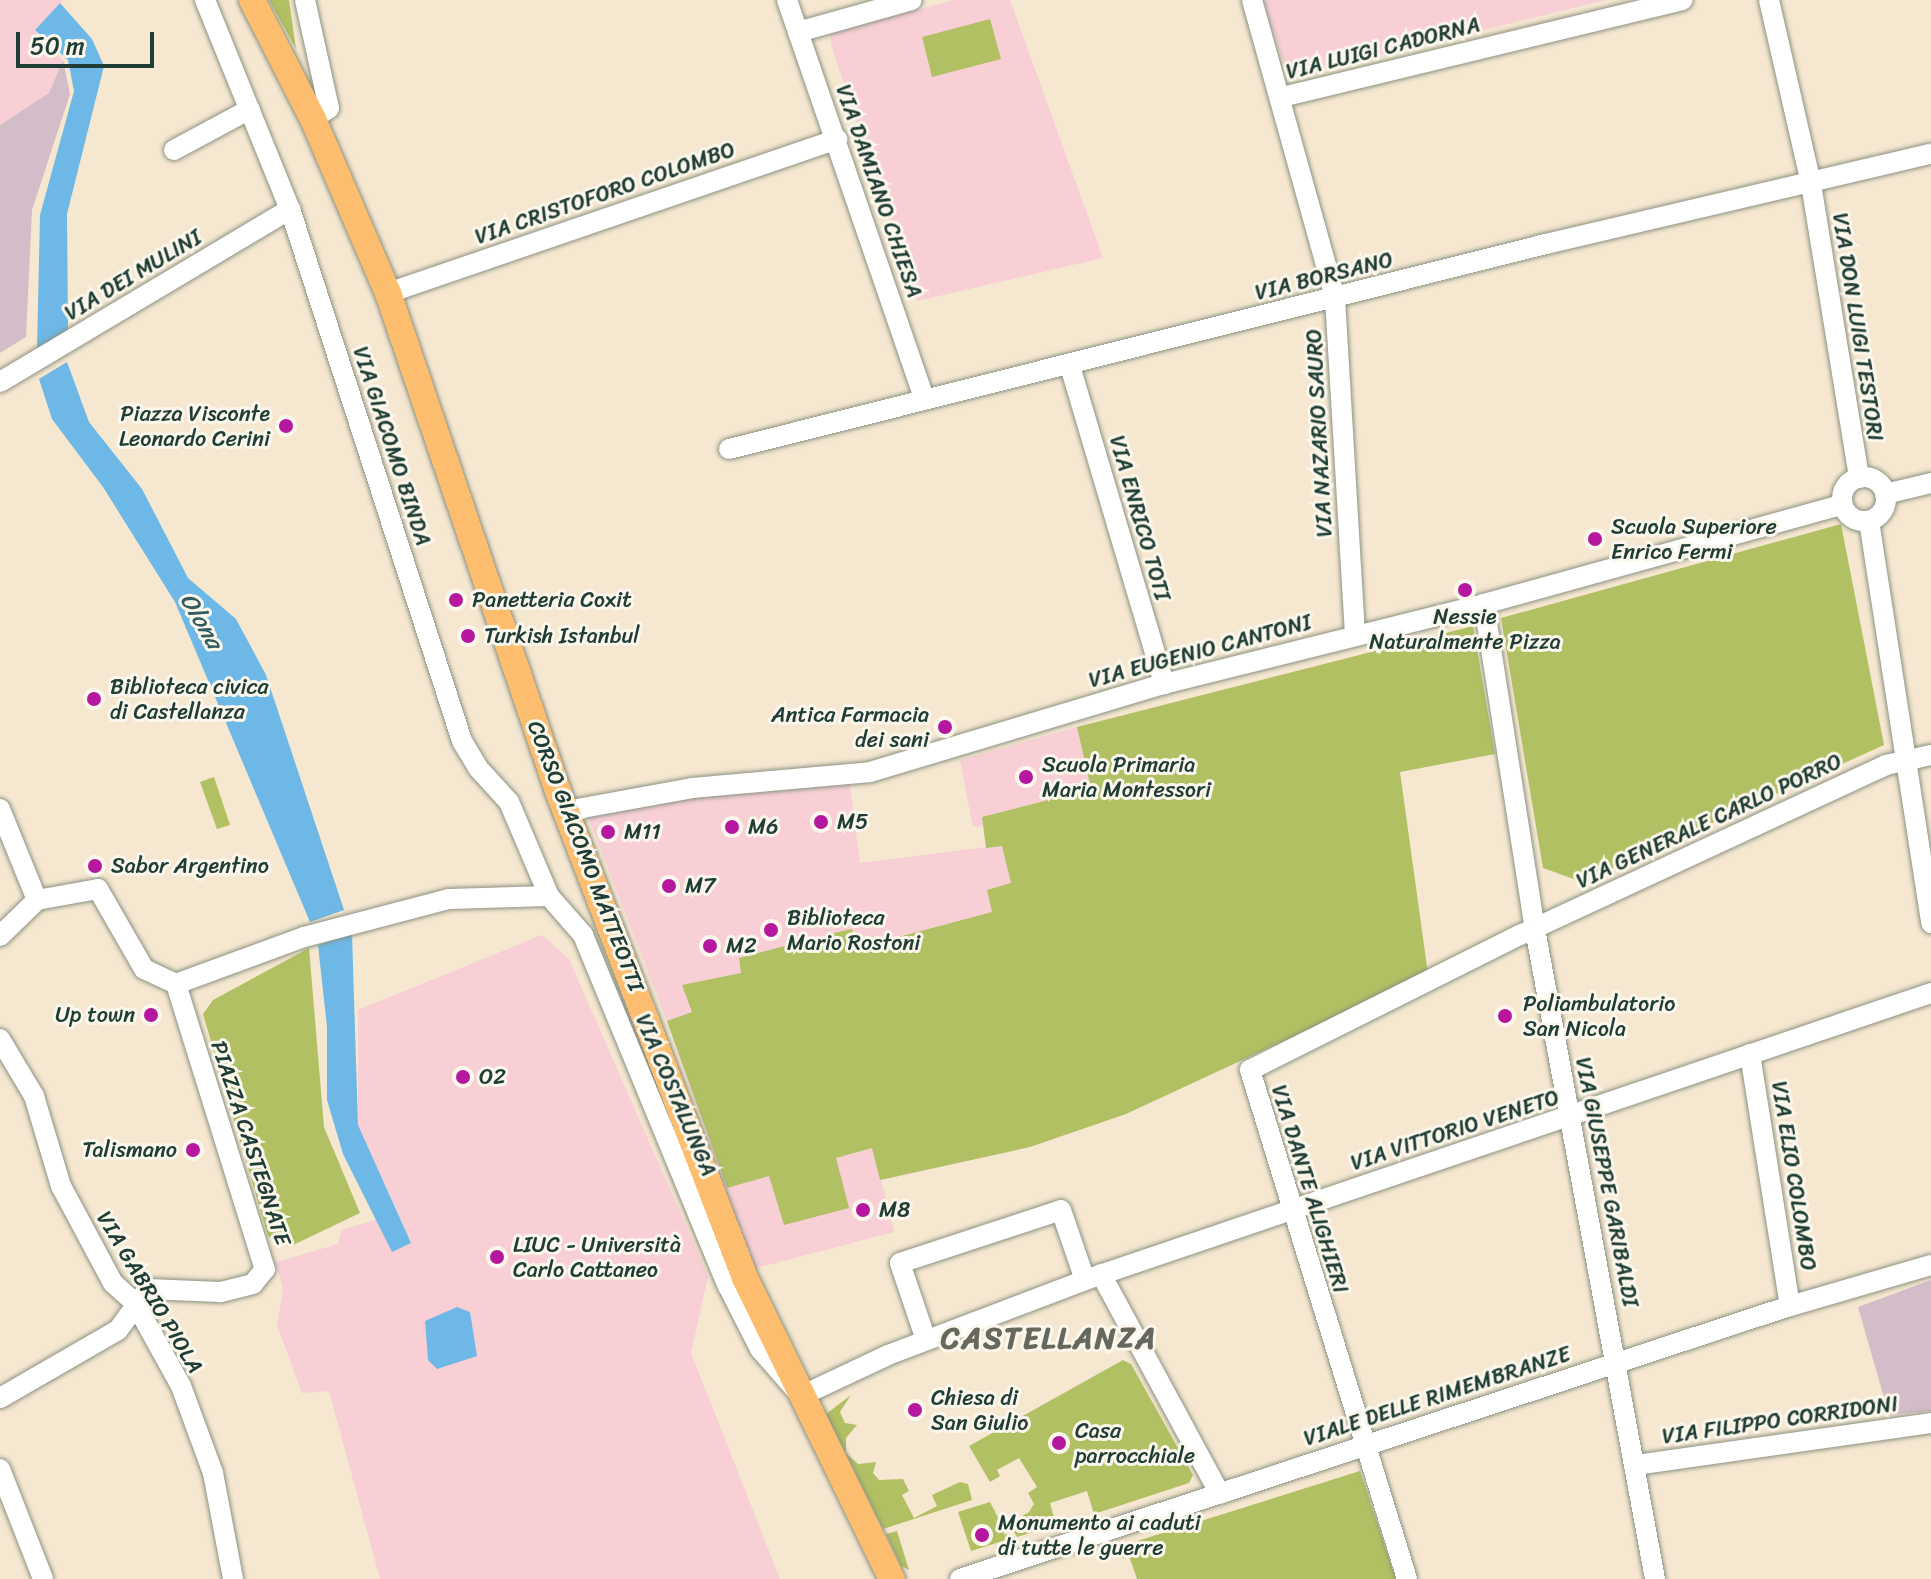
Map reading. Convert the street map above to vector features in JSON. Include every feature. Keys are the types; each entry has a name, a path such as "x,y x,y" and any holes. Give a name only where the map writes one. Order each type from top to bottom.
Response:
{"main road":[{"name":"CORSO GIACOMO MATTEOTTI","path":"252,0 313,119 388,293 566,811 745,1278 892,1579"}],"street":[{"name":"VIA GIACOMO BINDA","path":"205,0 290,209 462,741 478,768 509,802 549,896"},
{"path":"305,0 329,108 313,119"},
{"name":"VIA DAMIANO CHIESA","path":"787,0 924,399"},
{"path":"798,32 912,0"},
{"name":"VIA NAZARIO SAURO","path":"1252,0 1282,97 1335,298 1355,634"},
{"name":"VIA LUIGI CADORNA","path":"1282,97 1682,0"},
{"name":"VIA DON LUIGI TESTORI","path":"1769,0 1811,184 1859,478"},
{"path":"174,150 250,109"},
{"name":"VIA CRISTOFORO COLOMBO","path":"388,293 837,139"},
{"name":"VIA BORSANO","path":"729,449 1931,154"},
{"name":"VIA DEI MULINI","path":"0,382 290,209"},
{"name":"VIA ENRICO TOTI","path":"1070,366 1164,684"},
{"path":"1859,478 1875,481 1885,494 1882,511 1869,521 1852,518 1842,505 1845,488 1859,478"},
{"path":"1885,494 1931,483"},
{"name":"VIA EUGENIO CANTONI","path":"566,811 692,788 870,772 1164,684 1484,604 1842,505"},
{"path":"1869,521 1931,923"},
{"name":"VIA GIUSEPPE GARIBALDI","path":"1484,604 1535,929 1618,1363 1655,1579"},
{"path":"1904,757 1931,755"},
{"name":"VIA GENERALE CARLO PORRO","path":"1535,929 1904,757"},
{"path":"0,809 37,900"},
{"path":"0,936 37,900 98,889 144,969 176,984 304,937 467,894 549,896"},
{"name":"VIA COSTALUNGA","path":"549,896 583,935 707,1232 760,1349 801,1396"},
{"name":"VIA DANTE ALIGHIERI","path":"1407,1579 1289,1210 1250,1070 1535,929"},
{"name":"PIAZZA CASTEGNATE","path":"135,1303 154,1287 206,1292 245,1287 265,1269 176,984"},
{"name":"VIA VITTORIO VENETO","path":"801,1396 926,1340 1093,1277 1931,993"},
{"name":"VIA GABRIO PIOLA","path":"0,1039 34,1096 61,1186 113,1283 135,1303 181,1386 213,1473 233,1579"},
{"name":"VIA ELIO COLOMBO","path":"1750,1054 1790,1306"},
{"path":"926,1340 900,1263 1061,1210 1093,1277 1220,1494"},
{"name":"VIA COSTALUNGA","path":"707,1232 745,1278"},
{"name":"VIALE DELLE RIMEMBRANZE","path":"960,1579 1363,1444 1790,1306 1931,1265"},
{"path":"0,1398 118,1330 135,1303"},
{"name":"VIA FILIPPO CORRIDONI","path":"1636,1465 1931,1423"},
{"path":"0,1469 43,1579"}],"shaded area":[{"path":"0,0 63,0 35,30 63,60 49,93 0,125"},
{"path":"954,0 1010,0 1103,258 917,301 831,45 831,32"},
{"path":"1263,0 1606,0 1458,36 1455,22 1413,32 1404,49 1298,74 1285,67"},
{"path":"63,60 70,94 32,210 26,337 0,353 0,125 49,93"},
{"name":"Scuola Primaria Maria Montessori","path":"1077,727 1091,789 982,817 983,826 973,827 960,760"},
{"name":"LIUC - Università Carlo Cattaneo","path":"849,779 860,863 1002,845 1012,884 993,912 858,948 1030,1147 881,1180 894,1232 752,1269 667,1021 585,809"},
{"name":"LIUC - Università Carlo Cattaneo","path":"542,935 569,959 708,1276 691,1353 780,1579 380,1579 329,1391 302,1393 277,1325 283,1289 276,1262 338,1244 342,1230 378,1219 392,1251 411,1243 358,1125 358,1010"},
{"path":"1931,1280 1931,1411 1889,1415 1858,1307"}],"green space":[{"path":"269,0 289,0 296,49"},
{"path":"990,19 1001,59 932,77 922,37"},
{"path":"1841,524 1884,745 1582,882 1543,868 1501,618"},
{"path":"1473,626 1495,754 1400,772 1428,974 1126,1114 1030,1147 880,1180 872,1148 836,1158 849,1208 784,1225 769,1176 727,1188 667,1021 692,1012 682,985 741,973 739,958 838,932 852,929 857,948 992,912 987,890 1011,883 1002,846 986,848 982,817 1091,789 1077,727"},
{"path":"214,777 230,825 217,829 200,782"},
{"path":"309,948 324,1127 360,1213 291,1246 281,1245 268,1236 203,1014 213,1000"},
{"path":"1123,1360 1131,1364 1193,1475 1189,1483 1094,1514 1087,1491 1050,1503 1056,1525 1017,1537 1009,1523 1029,1512 1034,1504 1028,1493 1037,1487 1019,1458 997,1470 1000,1476 990,1482 969,1446"},
{"path":"851,1395 840,1412 845,1423 857,1425 846,1438 846,1453 858,1464 876,1462 873,1473 879,1480 903,1479 909,1491 902,1495 914,1518 937,1506 932,1495 960,1482 968,1484 972,1500 883,1529 826,1414"},
{"path":"1360,1471 1396,1579 1137,1579 1129,1556 1122,1558 1118,1547"},
{"path":"990,1502 1009,1539 971,1551 958,1512"},
{"path":"897,1531 909,1570 901,1566 886,1534"}],"water":[{"path":"60,3 92,39 104,66 67,214 68,330 37,349 40,215 74,91 68,60 35,30"},
{"name":"Olona","path":"67,362 89,422 142,489 188,578 236,619 266,675 344,910 310,922 175,602 103,487 52,419 39,379"},
{"path":"352,934 358,1125 411,1243 392,1252 343,1154 327,1100 327,1027 318,945"},
{"path":"457,1307 470,1312 477,1356 437,1369 428,1360 425,1321"}],"place":[{"name":"Piazza Visconte Leonardo Cerini","path":"286,426"},
{"name":"Scuola Superiore Enrico Fermi","path":"1595,539"},
{"name":"Nessie Naturalmente Pizza","path":"1465,590"},
{"name":"Panetteria Coxit","path":"456,600"},
{"name":"Turkish Istanbul","path":"468,636"},
{"name":"Biblioteca civica di Castellanza","path":"94,699"},
{"name":"Antica Farmacia dei sani","path":"945,727"},
{"name":"Scuola Primaria Maria Montessori","path":"1026,777"},
{"name":"M5","path":"821,822"},
{"name":"M6","path":"732,827"},
{"name":"M11","path":"608,832"},
{"name":"Sabor Argentino","path":"95,866"},
{"name":"M7","path":"669,886"},
{"name":"Biblioteca Mario Rostoni","path":"771,930"},
{"name":"M2","path":"710,946"},
{"name":"Up town","path":"151,1015"},
{"name":"Poliambulatorio San Nicola","path":"1505,1016"},
{"name":"O2","path":"463,1077"},
{"name":"Talismano","path":"193,1150"},
{"name":"M8","path":"863,1210"},
{"name":"LIUC - Università Carlo Cattaneo","path":"497,1257"},
{"name":"Chiesa di San Giulio","path":"915,1410"},
{"name":"Casa parrocchiale","path":"1059,1443"},
{"name":"Monumento ai caduti di tutte le guerre","path":"982,1535"}],"district":[{"name":"CASTELLANZA","path":"1049,1338"}]}
